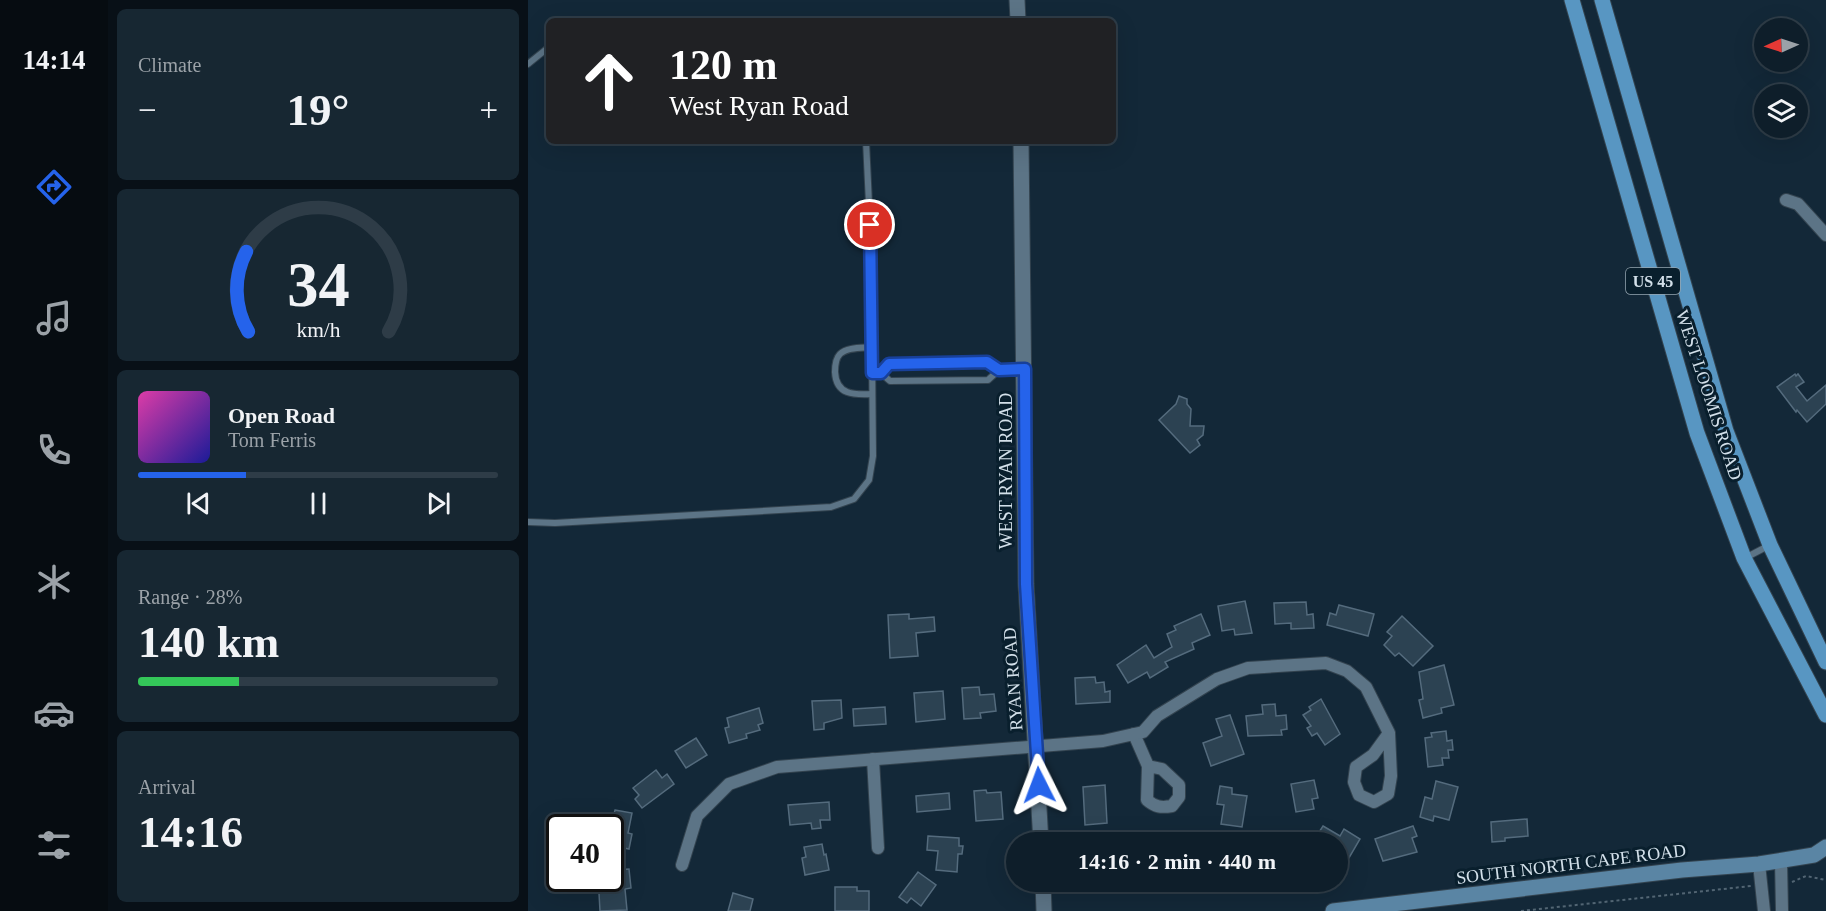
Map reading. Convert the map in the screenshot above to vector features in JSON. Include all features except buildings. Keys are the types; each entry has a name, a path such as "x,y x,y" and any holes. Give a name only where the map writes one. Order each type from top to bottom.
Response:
{"main road":[{"name":"WEST LOOMIS ROAD","path":"1572,0 1697,433 1744,558"},
{"name":"WEST LOOMIS ROAD","path":"1602,0 1726,431 1770,545"},
{"name":"US 45","path":"1770,545 1826,662"},
{"name":"US 45","path":"1744,558 1826,715"},
{"name":"SOUTH NORTH CAPE ROAD","path":"1333,911 1380,909 1682,870 1759,864 1822,854"}],"street":[{"path":"1017,0 1018,18"},
{"name":"WEST RYAN ROAD","path":"1021,144 1026,584"},
{"path":"1786,200 1798,204 1826,235"},
{"name":"RYAN ROAD","path":"1026,584 1041,832"},
{"path":"682,865 697,816 729,784 777,767 1103,741 1143,732 1156,716 1217,679 1248,668 1326,663 1347,671 1366,687 1389,733 1391,776 1388,794 1374,802 1359,795 1354,782 1356,767 1373,755 1389,733"},
{"path":"1134,734 1148,766"},
{"path":"873,759 878,848"},
{"path":"1780,861 1782,911"},
{"path":"1759,864 1764,911"},
{"path":"1043,892 1044,911"}],"lane":[{"path":"528,64 546,49"},
{"path":"528,522 555,523 831,507 854,499 869,480 874,440 871,246 866,144"},
{"path":"872,347 848,350 840,354 834,366 835,378 842,390 852,395 872,394"},
{"path":"881,373 889,364 987,362 999,370 1025,369"},
{"path":"872,373 881,373 890,381 988,380 999,370"},
{"path":"1744,558 1770,545"}],"path":[{"path":"1790,882 1806,876 1826,880"},
{"path":"1521,911 1751,885"}],"route":[{"path":"870,225 872,373 881,373 889,364 987,362 999,370 1025,369 1026,584 1039,785"}]}
